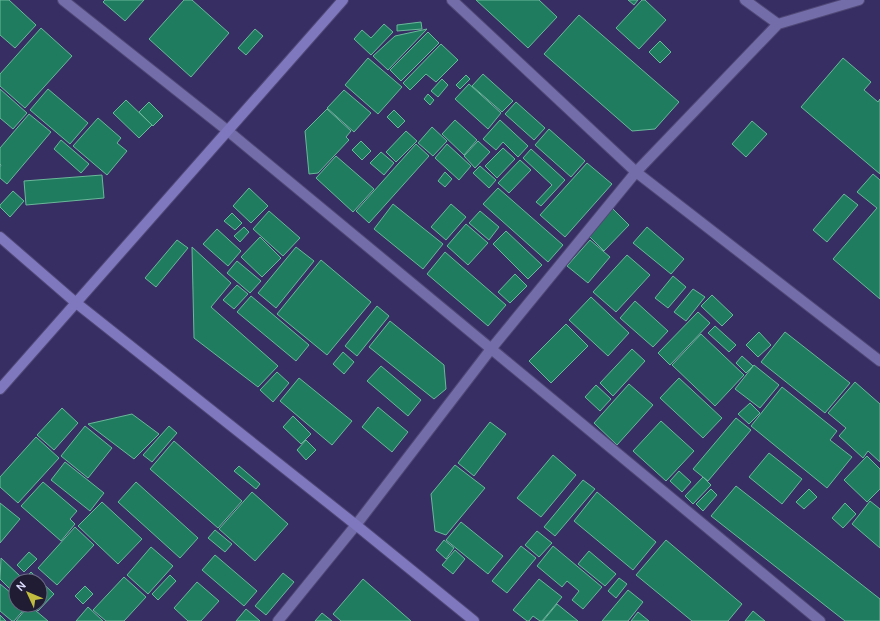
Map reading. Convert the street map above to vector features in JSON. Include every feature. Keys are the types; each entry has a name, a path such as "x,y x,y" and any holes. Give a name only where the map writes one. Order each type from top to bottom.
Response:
{"street":[{"path":"63,0 228,130 820,621"},
{"path":"0,389 75,302 343,0"},
{"path":"452,0 636,172 880,361"},
{"path":"745,0 778,24"},
{"path":"278,621 356,525 491,349 636,172 778,24 860,0"},
{"path":"0,237 75,302 356,525 474,621"}],"building":[{"path":"0,0 9,0 36,25 15,48 0,35"},
{"path":"105,0 144,0 125,21 103,2"},
{"path":"184,0 192,0 229,33 191,77 149,39"},
{"path":"476,0 539,0 557,17 528,48"},
{"path":"628,0 638,0 634,5"},
{"path":"642,0 645,0 666,20 639,49 616,28"},
{"path":"579,15 679,102 655,129 632,131 544,54"},
{"path":"421,22 422,29 397,31 397,25"},
{"path":"384,24 393,32 371,55 354,39 362,30 371,38"},
{"path":"41,28 72,56 25,108 0,86 0,74"},
{"path":"255,29 263,36 246,55 238,48"},
{"path":"427,29 388,70 373,56 395,36"},
{"path":"428,32 439,43 401,81 390,70"},
{"path":"660,41 671,52 660,63 649,52"},
{"path":"441,44 458,60 436,82 426,74 410,90 403,83"},
{"path":"368,58 402,87 378,114 345,85"},
{"path":"843,58 871,82 864,90 878,102 880,99 880,174 801,107"},
{"path":"483,74 513,101 502,112 472,86"},
{"path":"466,75 470,79 460,89 456,85"},
{"path":"442,79 448,85 438,97 431,91"},
{"path":"469,84 501,113 488,129 455,99"},
{"path":"0,89 27,113 13,129 0,118"},
{"path":"48,89 88,123 70,144 30,110"},
{"path":"344,90 371,113 354,132 327,108"},
{"path":"428,94 434,100 430,105 424,99"},
{"path":"126,100 152,125 139,138 113,113"},
{"path":"149,102 163,116 153,126 139,112"},
{"path":"516,102 545,128 534,140 505,114"},
{"path":"327,109 351,131 346,137 349,140 318,173 309,174 305,131"},
{"path":"394,110 405,121 398,128 387,117"},
{"path":"29,114 51,132 7,184 0,178 0,148"},
{"path":"98,118 121,138 117,143 127,151 107,175 73,146"},
{"path":"455,120 477,140 464,155 442,134"},
{"path":"500,120 528,146 518,157 503,142 496,150 483,139"},
{"path":"752,121 767,134 746,157 732,144"},
{"path":"432,127 447,141 433,156 418,143"},
{"path":"549,129 585,161 571,177 535,145"},
{"path":"406,131 417,141 396,162 386,152"},
{"path":"61,140 89,164 81,173 54,149"},
{"path":"361,141 371,151 362,160 352,150"},
{"path":"478,141 490,152 475,168 464,156"},
{"path":"416,144 429,156 369,223 356,211"},
{"path":"447,144 471,166 459,180 435,158"},
{"path":"503,148 515,159 497,178 485,166"},
{"path":"531,149 565,180 541,206 536,202 552,185 523,158"},
{"path":"381,152 394,163 384,175 370,163"},
{"path":"336,156 374,189 353,212 316,178"},
{"path":"520,160 531,170 509,193 498,183"},
{"path":"587,163 612,184 565,237 540,215"},
{"path":"480,166 496,180 489,188 473,173"},
{"path":"445,172 452,179 445,187 438,181"},
{"path":"873,174 880,180 880,299 833,259 877,208 857,192"},
{"path":"102,175 104,198 26,205 24,181"},
{"path":"249,188 268,206 251,223 233,206"},
{"path":"498,188 563,245 548,262 483,204"},
{"path":"13,191 24,201 10,217 0,207 0,205"},
{"path":"844,194 858,205 827,242 813,230"},
{"path":"393,204 443,244 423,269 374,229"},
{"path":"451,204 466,217 446,240 431,227"},
{"path":"612,208 629,225 604,251 587,234"},
{"path":"269,211 300,238 283,256 253,229"},
{"path":"480,211 499,227 489,240 469,223"},
{"path":"232,213 242,223 235,230 224,221"},
{"path":"466,224 488,243 468,265 447,246"},
{"path":"244,227 249,232 240,242 234,236"},
{"path":"647,227 684,259 671,274 633,243"},
{"path":"217,229 241,251 228,266 203,244"},
{"path":"506,231 542,265 528,279 493,244"},
{"path":"260,237 281,258 262,277 241,257"},
{"path":"177,240 188,248 156,287 145,278"},
{"path":"590,240 610,257 588,283 567,266"},
{"path":"192,247 231,283 211,307 278,366 258,387 194,338"},
{"path":"296,247 314,261 276,308 258,293"},
{"path":"445,252 506,305 488,326 427,274"},
{"path":"627,255 650,275 616,312 593,292"},
{"path":"321,260 371,302 327,355 277,314"},
{"path":"237,261 261,281 250,293 227,273"},
{"path":"515,274 527,286 510,303 498,292"},
{"path":"673,276 686,287 668,308 655,298"},
{"path":"237,285 248,294 234,309 223,300"},
{"path":"693,289 705,297 686,321 674,312"},
{"path":"712,295 733,315 722,326 701,306"},
{"path":"251,296 309,345 296,361 237,312"},
{"path":"591,297 629,333 608,356 569,320"},
{"path":"635,301 668,331 653,347 620,318"},
{"path":"377,306 389,316 357,356 345,346"},
{"path":"698,312 710,323 670,365 658,353"},
{"path":"390,321 444,365 446,389 434,399 369,347"},
{"path":"566,324 588,346 551,383 529,361"},
{"path":"715,326 736,345 729,352 708,333"},
{"path":"759,332 771,345 758,357 746,345"},
{"path":"785,332 850,383 825,413 761,362"},
{"path":"701,334 744,375 715,406 672,365"},
{"path":"632,349 645,361 613,396 600,383"},
{"path":"343,352 354,362 344,374 333,364"},
{"path":"742,356 753,366 746,373 736,363"},
{"path":"754,365 779,385 760,408 735,389"},
{"path":"381,366 421,400 408,416 367,381"},
{"path":"277,372 289,383 273,402 260,390"},
{"path":"299,378 352,421 332,445 280,401"},
{"path":"679,378 722,418 703,438 660,398"},
{"path":"855,382 880,404 880,462 868,451 863,458 839,436 846,428 828,413"},
{"path":"629,384 653,405 617,445 594,423"},
{"path":"596,385 611,399 600,411 585,397"},
{"path":"782,387 837,431 830,440 852,457 827,488 751,426"},
{"path":"750,403 760,413 749,424 738,414"},
{"path":"378,407 408,432 392,452 362,427"},
{"path":"62,408 78,423 54,450 37,435"},
{"path":"132,414 159,434 134,459 88,424"},
{"path":"293,416 311,434 301,444 283,427"},
{"path":"736,418 751,430 708,481 693,469"},
{"path":"661,421 694,451 666,481 633,451"},
{"path":"490,422 506,434 474,476 458,463"},
{"path":"85,426 112,448 88,478 61,456"},
{"path":"169,426 177,433 152,462 143,455"},
{"path":"36,437 59,458 18,503 0,487 0,477"},
{"path":"306,440 316,450 306,460 297,450"},
{"path":"174,441 242,501 218,528 150,469"},
{"path":"769,453 802,479 782,504 749,477"},
{"path":"553,455 576,475 541,517 517,498"},
{"path":"867,456 880,469 880,489 867,502 844,480"},
{"path":"65,462 104,493 90,511 51,480"},
{"path":"455,465 485,488 446,535 435,531 431,494"},
{"path":"239,466 260,484 256,489 234,471"},
{"path":"679,471 691,482 682,492 670,481"},
{"path":"703,477 711,485 693,504 685,496"},
{"path":"583,480 595,489 555,536 544,527"},
{"path":"43,482 77,511 70,519 75,524 61,541 21,506"},
{"path":"136,482 198,538 180,558 118,502"},
{"path":"736,486 880,599 880,621 845,621 711,516"},
{"path":"711,489 717,495 703,511 696,504"},
{"path":"809,489 817,497 804,509 796,502"},
{"path":"252,492 288,524 255,561 219,529"},
{"path":"597,492 656,542 633,570 574,521"},
{"path":"870,501 880,509 880,548 852,524"},
{"path":"102,502 142,539 118,564 78,526"},
{"path":"0,503 20,519 0,543"},
{"path":"845,503 856,514 843,528 832,518"},
{"path":"461,522 503,556 488,574 446,540"},
{"path":"75,527 94,545 57,585 48,577 48,573 44,573 38,568"},
{"path":"215,530 232,544 225,552 208,538"},
{"path":"537,531 552,543 539,557 525,545"},
{"path":"444,540 454,548 446,559 436,550"},
{"path":"666,540 742,604 728,621 692,621 636,575"},
{"path":"521,546 536,558 507,593 492,581"},
{"path":"553,546 602,587 583,609 572,600 579,591 567,581 562,587 537,566"},
{"path":"151,547 173,566 148,594 127,575"},
{"path":"455,550 465,559 453,574 442,565"},
{"path":"589,551 616,574 605,586 578,564"},
{"path":"29,552 37,559 24,572 17,565"},
{"path":"215,555 257,591 244,606 202,570"},
{"path":"1,558 17,573 8,573 8,587 0,579"},
{"path":"283,573 294,582 266,615 255,606"},
{"path":"170,575 176,581 158,600 152,594"},
{"path":"124,577 146,597 124,621 106,621 93,610"},
{"path":"619,578 627,584 616,598 608,591"},
{"path":"363,579 411,621 341,621 333,614"},
{"path":"539,579 562,597 542,621 533,616 529,621 527,621 513,610"},
{"path":"197,582 219,601 201,621 188,621 174,608"},
{"path":"0,584 8,590 8,613 21,613 14,621 12,621 0,611"},
{"path":"85,586 93,594 83,604 75,596"},
{"path":"48,588 54,594 48,600"},
{"path":"628,590 643,602 628,621 602,621"},
{"path":"557,604 578,621 543,621"},
{"path":"88,607 103,621 76,621"},
{"path":"246,609 260,621 236,621"},
{"path":"753,611 765,621 745,621"},
{"path":"638,612 649,621 631,621"},
{"path":"22,613 38,613 48,621 16,621"},
{"path":"322,613 332,621 315,621"},
{"path":"0,615 6,621 0,621"}]}
